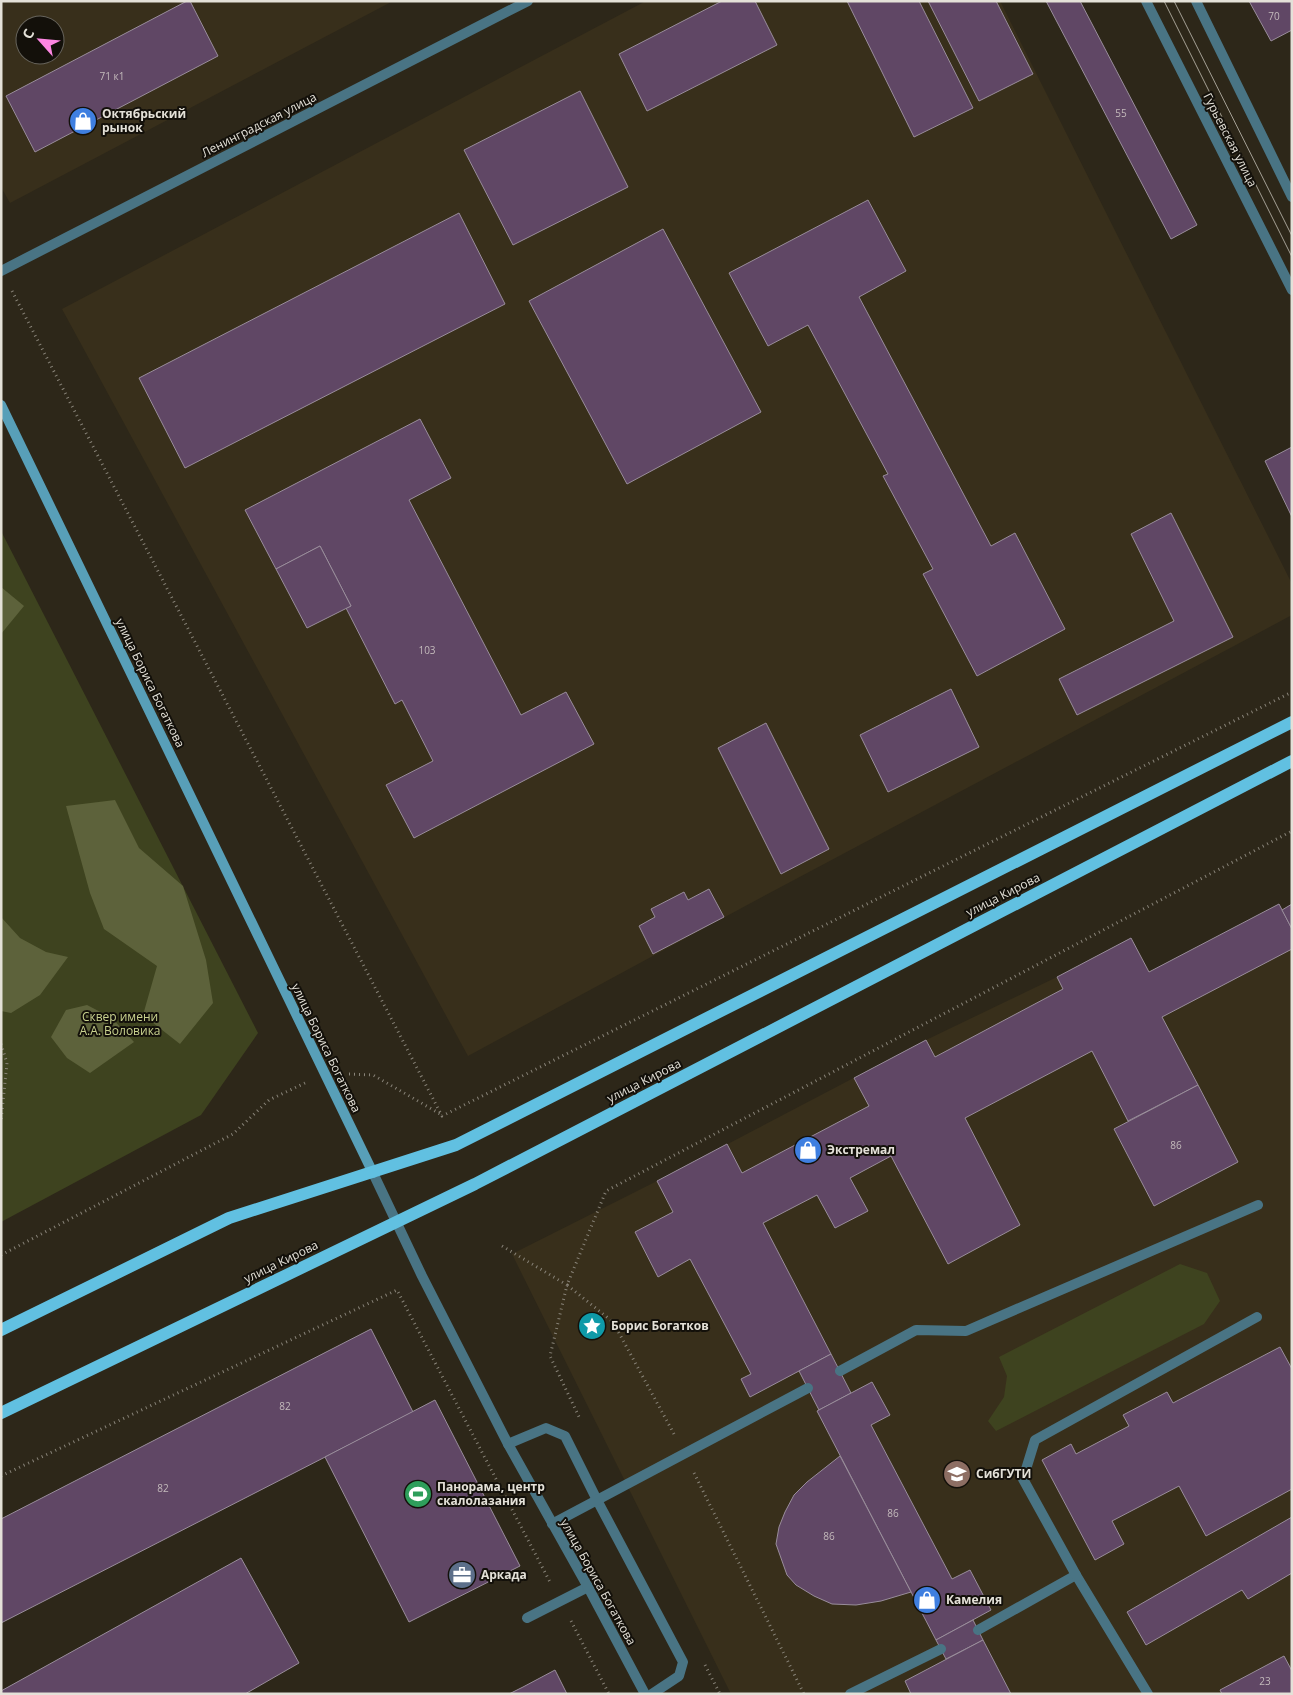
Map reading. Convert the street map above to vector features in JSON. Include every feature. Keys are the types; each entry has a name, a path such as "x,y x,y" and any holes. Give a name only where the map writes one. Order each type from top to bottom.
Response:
{"main road":[{"name":"улица Бориса Богаткова","path":"1,405 373,1173"},
{"name":"улица Кирова","path":"1,1330 229,1218 456,1145 1292,722"},
{"name":"улица Кирова","path":"1,1413 475,1184 1292,761"}],"street":[{"name":"Ленинградская улица","path":"1,270 528,1"},
{"name":"Гурьевская улица","path":"1146,1 1292,290"},
{"path":"1196,1 1292,197"},
{"name":"улица Бориса Богаткова","path":"373,1173 422,1276 508,1444 645,1694"},
{"path":"840,1371 916,1330 966,1331 1258,1205"},
{"path":"1148,1694 1076,1575 1023,1479 1035,1440 1257,1317"},
{"path":"552,1524 808,1388"},
{"path":"508,1444 546,1428 565,1436 683,1662 679,1676 652,1694"},
{"path":"978,1630 1076,1575"},
{"path":"527,1618 588,1587"},
{"path":"850,1694 941,1649"}],"path":[{"path":"1,270 442,1116"},
{"path":"442,1116 1292,692"},
{"path":"550,1356 567,1285 606,1191 1292,831"},
{"path":"1,1044 8,1063 1,1121"},
{"path":"1,1255 233,1134 270,1100 324,1074 373,1075 442,1116"},
{"path":"502,1246 567,1285 613,1322 684,1454 804,1694"},
{"path":"1,1476 397,1290 608,1694"}],"shaded area":[{"name":"Октябрьский рынок","path":"1,1 393,1 10,203 1,187"},
{"path":"646,1 1000,1 1292,584 1292,615 468,1056 62,309"},
{"name":"СибГУТИ","path":"1279,904 1282,909 1292,904 1292,1694 731,1694 512,1254 657,1181 926,1040 1057,977 1131,938 1150,972"}],"green space":[{"name":"Cквер имени А.А. Воловика","path":"1,531 258,1033 201,1115 1,1222"},
{"path":"1,587 24,606 1,634"},
{"path":"115,800 139,848 183,886 206,960 213,1003 180,1044 143,1015 157,966 104,929 90,893 66,806"},
{"path":"1,917 20,938 46,952 68,957 40,995 11,1013 1,1011"},
{"path":"87,1005 112,1018 134,1042 90,1073 67,1058 51,1037 66,1010"},
{"path":"1180,1264 1207,1273 1220,1301 1204,1324 996,1431 988,1421 1004,1397 1007,1376 999,1357"}],"building":[{"path":"190,1 218,56 35,152 6,96"},
{"path":"722,1 755,1 777,45 647,111 619,54"},
{"path":"847,1 919,1 973,108 914,137"},
{"path":"928,1 996,1 1033,74 979,101"},
{"path":"1046,1 1080,1 1197,225 1171,239"},
{"path":"1249,1 1292,1 1292,30 1271,41"},
{"path":"580,91 628,187 513,245 464,150"},
{"path":"868,200 906,271 859,297 991,546 1015,533 1065,629 977,676 923,574 933,569 883,476 888,474 808,325 768,346 729,273"},
{"path":"459,213 505,304 185,468 139,378"},
{"path":"663,229 761,412 627,484 529,301"},
{"path":"420,419 451,478 409,500 521,715 566,692 594,744 414,838 386,785 433,761 402,700 395,704 346,608 351,606 320,546 276,569 245,510"},
{"path":"1292,447 1292,517 1265,461"},
{"path":"1171,513 1233,637 1077,715 1059,679 1174,621 1131,534"},
{"path":"320,546 351,606 307,628 276,569"},
{"path":"951,689 979,747 888,792 860,735"},
{"path":"766,723 829,849 781,874 718,748"},
{"path":"709,889 724,917 653,954 639,926 655,917 651,909 684,892 688,900"},
{"path":"1279,904 1292,929 1292,949 1162,1017 1198,1085 1128,1121 1092,1051 965,1118 1020,1225 948,1264 891,1156 850,1178 868,1211 835,1228 817,1195 763,1223 831,1354 750,1397 741,1379 751,1374 690,1259 658,1277 635,1232 673,1212 657,1181 727,1144 742,1173 869,1106 854,1078 926,1040 935,1057 1063,989 1057,977 1131,938 1149,972"},
{"path":"1292,904 1292,929 1282,910"},
{"path":"1198,1085 1238,1162 1154,1206 1114,1129"},
{"path":"371,1329 413,1412 1,1623 1,1519"},
{"path":"1280,1347 1292,1369 1292,1489 1206,1536 1179,1486 1112,1521 1124,1544 1095,1560 1042,1460 1071,1444 1076,1454 1129,1426 1123,1415 1167,1392 1173,1403"},
{"path":"831,1354 851,1393 819,1410 799,1371"},
{"path":"872,1382 890,1415 871,1425 952,1579 970,1570 991,1610 936,1640 817,1411"},
{"path":"435,1400 520,1566 409,1622 325,1457"},
{"path":"840,1456 911,1592 881,1601 856,1605 832,1604 796,1585 787,1575 776,1544 779,1527 785,1512 794,1495 807,1482"},
{"path":"1292,1517 1292,1573 1248,1599 1242,1590 1146,1645 1127,1612"},
{"path":"241,1558 299,1663 245,1694 1,1694 1,1691"},
{"path":"973,1620 983,1640 946,1659 936,1640"},
{"path":"983,1640 1011,1694 911,1694 905,1681"},
{"path":"1284,1656 1292,1671 1292,1694 1222,1694 1220,1690"},
{"path":"555,1670 567,1694 509,1694 523,1687"}],"tram line":[{"path":"1164,1 1292,257"},
{"path":"1174,1 1292,236"}],"place":[{"name":"Октябрьский рынок","path":"83,121"},
{"name":"Экстремал","path":"808,1150"},
{"name":"Борис Богатков","path":"592,1326"},
{"name":"СибГУТИ","path":"957,1474"},
{"name":"Панорама, центр скалолазания","path":"418,1494"},
{"name":"Аркада","path":"462,1575"},
{"name":"Камелия","path":"927,1600"}]}
